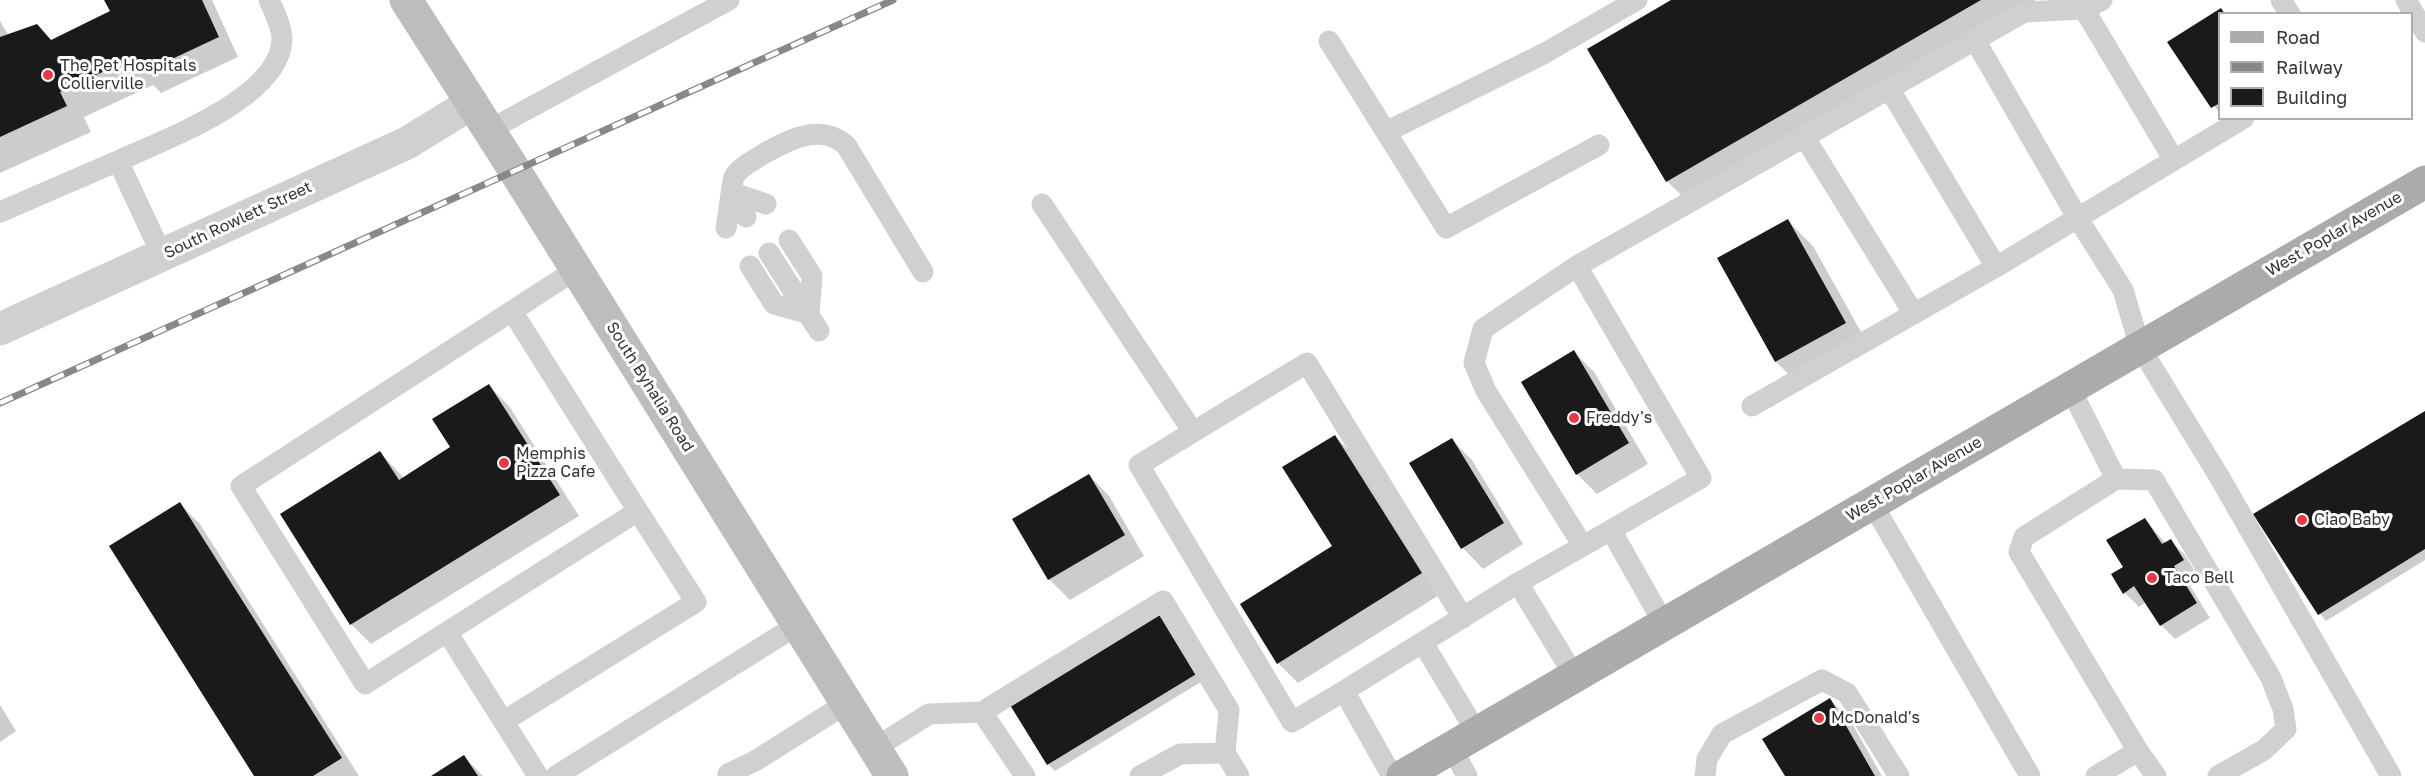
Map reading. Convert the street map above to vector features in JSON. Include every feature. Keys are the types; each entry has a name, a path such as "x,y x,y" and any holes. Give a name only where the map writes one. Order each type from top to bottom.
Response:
{"main road":[{"name":"South Byhalia Road","path":"406,0 577,269 892,776"},
{"name":"West Poplar Avenue","path":"1403,776 2425,182"}],"street":[{"name":"South Rowlett Street","path":"0,329 407,143 472,103"}],"lane":[{"path":"0,212 118,161 222,112 263,80 277,62 282,39 269,0"},
{"path":"489,130 729,0"},
{"path":"1386,132 1545,53 1637,0"},
{"path":"2406,0 2420,24"},
{"path":"1583,546 1486,391 1474,363 1483,329 1577,266 2024,12 2093,5 2174,160"},
{"path":"1975,40 2077,217 2123,290 2140,347 2220,478 2391,776"},
{"path":"1329,41 1446,228 1599,145"},
{"path":"1890,90 1996,267"},
{"path":"1752,406 1996,267 2241,120"},
{"path":"726,228 734,178 745,165 784,141 809,134 824,134 837,137 846,146 923,272"},
{"path":"1804,138 1914,314"},
{"path":"118,161 162,255"},
{"path":"733,193 766,204"},
{"path":"733,193 746,217"},
{"path":"1042,204 1193,432"},
{"path":"789,240 812,276 814,322"},
{"path":"769,253 814,322"},
{"path":"750,266 774,304 814,322"},
{"path":"1463,618 1307,363 1139,465 1292,722 1424,643 1518,583 1701,478 1577,266"},
{"path":"577,269 241,486 365,684 638,511"},
{"path":"504,721 696,602 512,311"},
{"path":"2070,388 2116,479"},
{"path":"2156,776 2138,751 2019,552 2024,537 2116,479 2154,480 2271,678 2283,709 2286,729 2264,750 2218,776"},
{"path":"1872,503 2030,776"},
{"path":"1611,530 1664,624"},
{"path":"1518,583 1575,677"},
{"path":"875,748 929,714 982,712 1163,601 1229,710 1225,753 1239,776"},
{"path":"556,776 799,624"},
{"path":"447,632 538,776"},
{"path":"1424,643 1465,741 1467,776"},
{"path":"1705,776 1707,759 1722,734 1822,680 1846,693 1899,776"},
{"path":"1344,691 1392,776"},
{"path":"729,776 728,774 755,761 847,703"},
{"path":"982,712 1024,776"},
{"path":"2096,776 2138,751"},
{"path":"1140,776 1180,754 1225,753"}],"building":[{"name":"The Pet Hospitals Collierville","path":"104,0 202,0 219,37 140,74 132,58 60,92 67,106 0,137 0,37 37,24 51,40 110,11"},
{"path":"1671,0 1981,0 1666,182 1587,49"},
{"path":"2221,8 2224,12 2218,12 2218,104 2211,108 2167,42"},
{"path":"1788,219 1846,323 1775,362 1717,258"},
{"path":"1574,350 1629,443 1576,475 1521,382"},
{"path":"489,384 560,495 350,625 280,514 380,451 399,480 450,447 432,419"},
{"path":"2425,411 2425,549 2318,615 2253,514"},
{"path":"1335,435 1422,573 1277,664 1240,604 1332,546 1282,467"},
{"path":"1452,438 1504,523 1461,549 1409,463"},
{"path":"1089,474 1125,535 1048,580 1012,519"},
{"path":"180,502 342,758 313,776 254,776 109,546"},
{"path":"2145,518 2162,544 2171,539 2184,560 2174,566 2197,603 2160,626 2134,586 2123,594 2111,574 2123,567 2106,540"},
{"path":"1161,613 1198,673 1047,765 1010,705"},
{"name":"McDonald's","path":"1830,698 1875,776 1785,776 1762,739"},
{"path":"464,755 478,776 431,776"}],"railway":[{"path":"0,403 893,0"}],"place":[{"name":"The Pet Hospitals Collierville","path":"48,75"},
{"name":"Freddy's","path":"1574,418"},
{"name":"Memphis Pizza Cafe","path":"504,463"},
{"name":"Ciao Baby","path":"2302,520"},
{"name":"Taco Bell","path":"2152,578"},
{"name":"McDonald's","path":"1819,718"}]}
